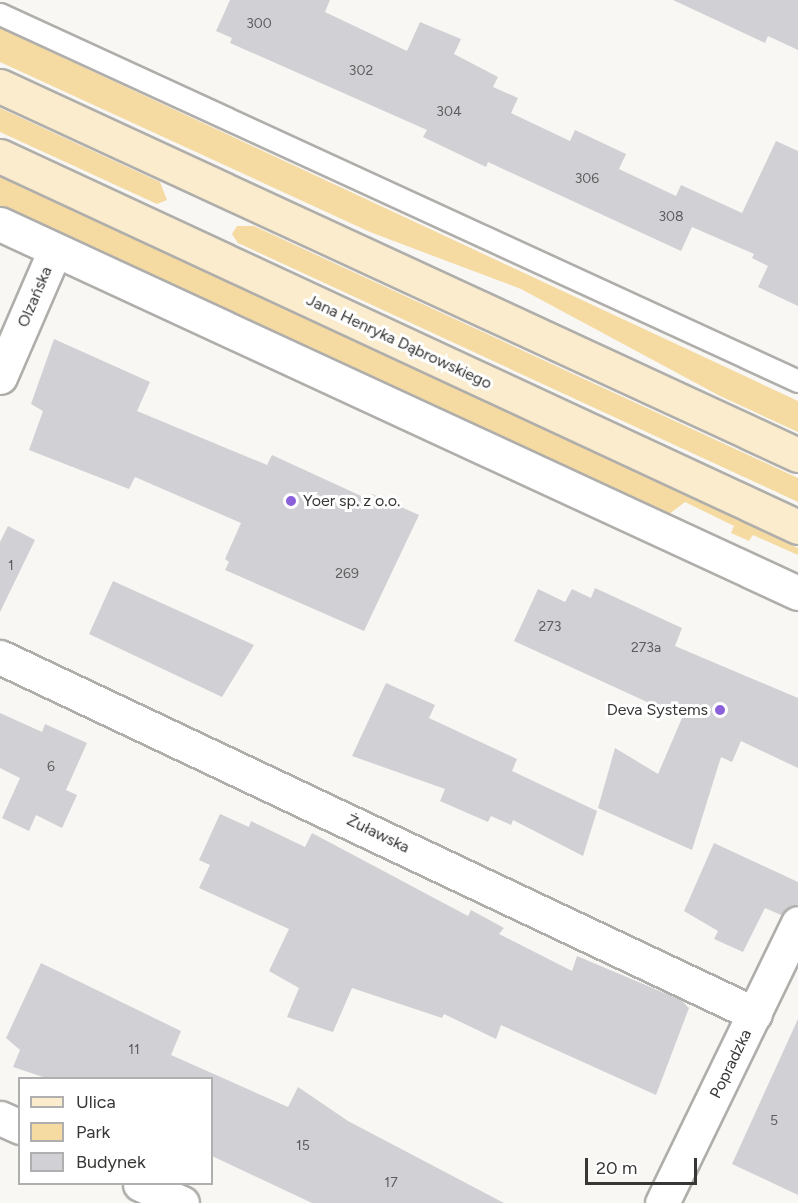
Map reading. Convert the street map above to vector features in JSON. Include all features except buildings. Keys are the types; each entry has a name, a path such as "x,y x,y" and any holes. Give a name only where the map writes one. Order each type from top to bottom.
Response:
{"main road":[{"path":"0,86 798,455"},
{"name":"Jana Henryka Dąbrowskiego","path":"0,156 798,527"}],"street":[{"path":"0,224 798,593"},
{"name":"Olzańska","path":"0,377 55,250"},
{"name":"Żuławska","path":"0,657 755,1014"},
{"name":"Popradzka","path":"662,1203 798,923"},
{"path":"0,1118 18,1126"},
{"path":"142,1185 182,1203"}],"lane":[{"path":"0,14 798,381"}],"green space":[{"path":"0,28 798,401 798,432 720,396 521,289 370,232 0,62"},
{"path":"0,108 160,182 167,200 157,204 0,132"},
{"path":"0,177 736,518 798,548 798,555 753,535 749,541 731,533 734,526 685,502 660,521 0,215"},
{"path":"237,226 254,226 798,478 798,502 238,243 232,234"}],"place":[{"name":"Yoer sp. z o.o.","path":"291,501"},
{"name":"Deva Systems","path":"720,710"}]}
